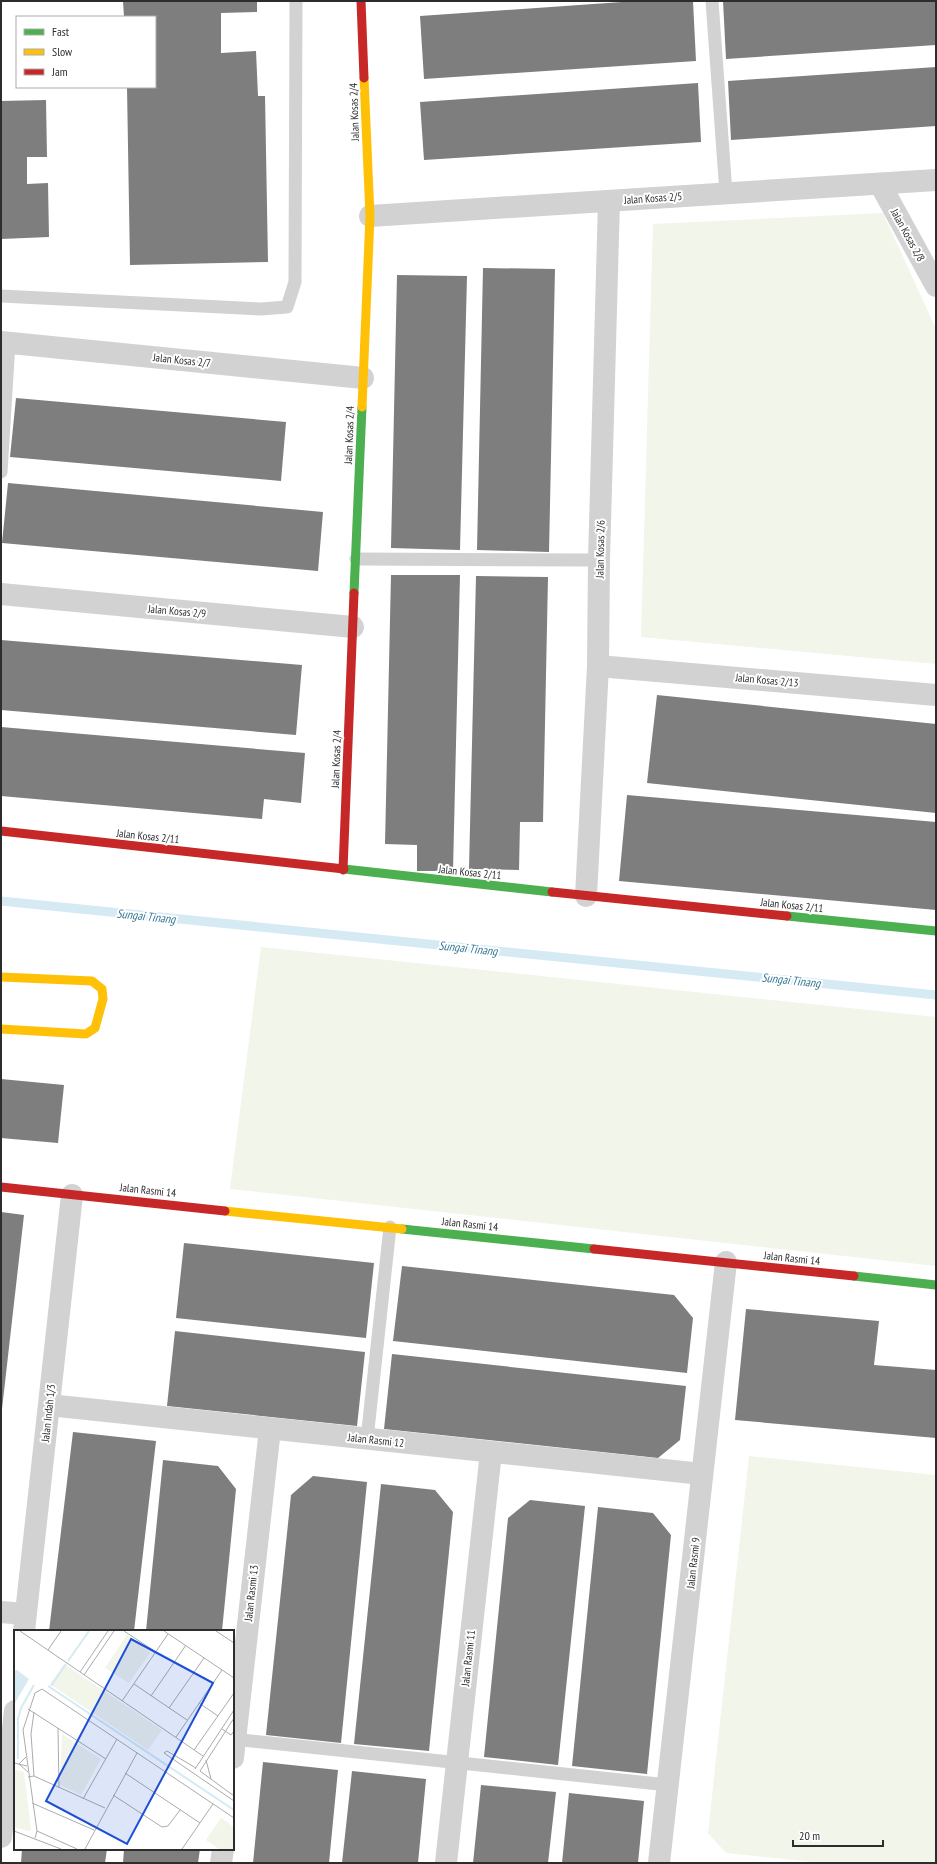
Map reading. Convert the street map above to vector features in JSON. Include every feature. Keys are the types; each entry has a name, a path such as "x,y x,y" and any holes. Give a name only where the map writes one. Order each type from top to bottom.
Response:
{"street":[{"name":"Jalan Kosas 2/4","path":"343,870 370,216 361,1"},
{"name":"Jalan Kosas 2/5","path":"370,216 936,180"},
{"name":"Jalan Kosas 2/8","path":"880,184 936,286"},
{"name":"Jalan Kosas 2/6","path":"586,896 598,666 599,560 610,201"},
{"name":"Jalan Kosas 2/7","path":"5,342 363,378"},
{"name":"Jalan Kosas 2/9","path":"1,594 353,627"},
{"name":"Jalan Kosas 2/13","path":"598,666 936,695"},
{"name":"Jalan Kosas 2/11","path":"1,831 586,896 936,931"},
{"path":"1,977 92,981 102,989 103,999 95,1028 86,1034 1,1029"},
{"name":"Jalan Rasmi 14","path":"1,1187 726,1262 936,1286"},
{"name":"Jalan Indah 1/3","path":"25,1622 72,1195"},
{"name":"Jalan Rasmi 9","path":"659,1863 726,1262"},
{"name":"Jalan Rasmi 12","path":"49,1405 702,1474"},
{"name":"Jalan Rasmi 13","path":"234,1746 270,1428"},
{"name":"Jalan Rasmi 11","path":"446,1863 491,1452"},
{"path":"1,1612 25,1622"},
{"path":"1,1838 14,1725"},
{"path":"221,1863 223,1850"}],"lane":[{"path":"1,296 260,309 287,307 295,282 296,1"},
{"path":"712,1 726,193"},
{"path":"1,472 5,342"},
{"path":"356,559 599,560"},
{"path":"367,1439 390,1227"},
{"path":"234,1746 457,1762 668,1785"}],"shaded area":[{"path":"883,213 936,329 936,664 641,637 653,224"},
{"path":"261,947 936,1017 936,1266 230,1189"},
{"path":"749,1456 936,1475 936,1863 823,1863 726,1853 708,1833"}],"building":[{"path":"123,1 257,1 257,12 221,13 221,53 256,51 258,96 265,96 268,262 130,265 127,88 156,88 156,16 124,16"},
{"path":"636,1 693,1 696,61 424,79 420,16"},
{"path":"723,1 936,1 936,45 726,59"},
{"path":"936,67 936,126 731,140 728,81"},
{"path":"698,83 701,142 424,160 420,102"},
{"path":"46,100 47,157 27,157 27,184 48,183 49,237 1,239 1,101"},
{"path":"483,268 555,269 549,552 477,550"},
{"path":"397,275 467,276 460,550 391,548"},
{"path":"16,398 286,422 281,481 10,457"},
{"path":"8,483 323,512 318,571 2,543"},
{"path":"391,575 460,575 453,871 417,871 417,845 385,844"},
{"path":"476,576 548,577 543,822 520,822 519,870 469,869"},
{"path":"1,640 302,665 296,735 1,710"},
{"path":"657,695 936,724 936,813 647,783"},
{"path":"1,727 305,753 301,803 264,799 262,819 1,796"},
{"path":"627,795 936,822 936,910 619,881"},
{"path":"1,1079 64,1085 58,1143 1,1138"},
{"path":"1,1212 24,1215 2,1409 1,1409"},
{"path":"184,1243 374,1263 366,1338 176,1318"},
{"path":"402,1266 674,1295 693,1318 687,1373 393,1341"},
{"path":"746,1309 879,1321 874,1365 936,1370 936,1438 735,1420"},
{"path":"175,1331 365,1352 357,1426 167,1406"},
{"path":"392,1354 686,1386 680,1440 658,1458 384,1429"},
{"path":"73,1432 156,1441 134,1630 49,1630"},
{"path":"163,1460 218,1466 236,1489 222,1630 146,1630"},
{"path":"313,1476 367,1482 341,1743 266,1735 291,1495"},
{"path":"381,1484 435,1490 453,1512 429,1751 354,1744"},
{"path":"530,1500 585,1506 558,1765 484,1757 508,1518"},
{"path":"598,1507 653,1513 671,1535 647,1774 572,1766"},
{"path":"263,1762 338,1770 329,1863 253,1863"},
{"path":"352,1771 426,1779 418,1863 342,1863"},
{"path":"481,1785 556,1792 548,1863 473,1863"},
{"path":"569,1793 644,1801 638,1863 562,1863"},
{"path":"22,1850 107,1850 105,1863 21,1863"},
{"path":"124,1850 200,1850 198,1863 123,1863"}],"waterway":[{"name":"Sungai Tinang","path":"1,901 936,995"}],"traffic: fast":[{"path":"354,593 362,407"},
{"path":"344,869 552,892"},
{"path":"787,916 936,931"},
{"path":"402,1229 594,1249"},
{"path":"854,1276 936,1285"}],"traffic: slow":[{"path":"362,407 370,216 364,78"},
{"path":"1,977 92,981 102,989 103,999 95,1028 86,1034 1,1029"},
{"path":"225,1211 402,1229"}],"traffic: jam":[{"path":"361,1 364,78"},
{"path":"343,870 354,593"},
{"path":"1,831 344,869"},
{"path":"552,892 787,916"},
{"path":"1,1187 225,1211"},
{"path":"594,1249 854,1276"}]}
